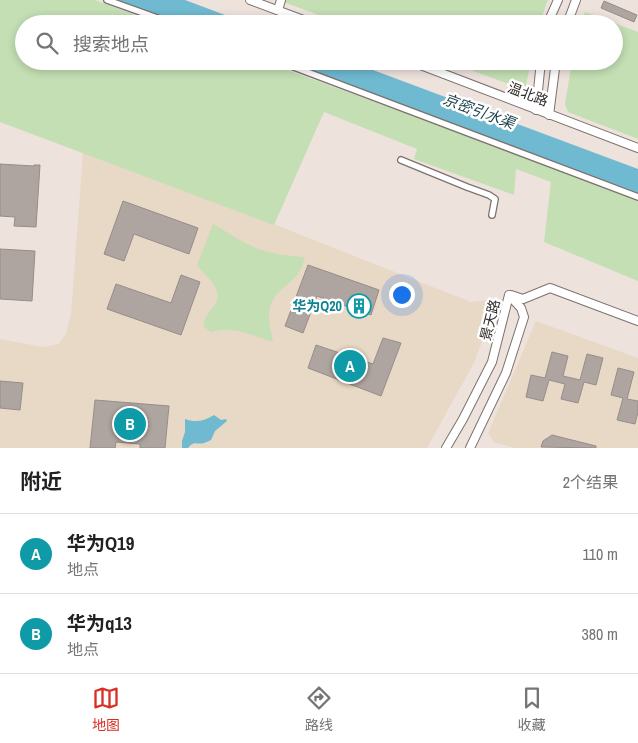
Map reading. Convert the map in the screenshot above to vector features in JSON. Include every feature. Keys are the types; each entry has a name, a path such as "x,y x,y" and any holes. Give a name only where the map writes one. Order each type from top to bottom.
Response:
{"street":[{"path":"107,0 149,15"},
{"path":"250,0 291,15"},
{"path":"278,10 281,0"},
{"path":"551,15 558,0"},
{"path":"570,15 576,0"},
{"path":"302,70 638,197"},
{"name":"温北路","path":"433,70 638,148"},
{"path":"536,110 541,70"},
{"path":"549,115 555,70"},
{"path":"401,160 489,195 495,199 492,215"},
{"path":"509,295 523,299 550,288 638,321"},
{"name":"景天路","path":"471,448 506,373 524,317 521,308 509,295"},
{"name":"景天路","path":"446,448 492,362 509,295"}],"shaded area":[{"path":"83,153 268,222 471,302 498,299 474,363 427,448 0,448 0,339 43,347 59,344 66,333 71,314"},
{"path":"536,321 638,358 638,448 514,448 494,442 488,433"}],"green space":[{"path":"0,0 95,0 136,15 15,15 15,70 287,70 638,201 638,281 544,242 551,182 516,169 514,195 414,159 417,149 324,112 274,225 0,122"},
{"path":"278,0 548,0 542,15 319,15"},
{"path":"623,26 638,32 638,139 568,112 565,104 571,70 623,70"},
{"path":"471,70 529,70 525,90"},
{"path":"213,224 243,242 267,252 305,257 297,275 278,293 270,307 269,316 273,342 235,331 219,330 211,332 204,327 204,321 215,304 217,294 213,284 197,265"}],"water":[{"path":"117,0 185,0 225,15 157,15"},
{"name":"京密引水渠","path":"306,70 373,70 638,169 638,195"},
{"path":"214,415 221,420 226,419 227,421 215,431 211,440 204,443 194,443 188,448 182,448 185,419 200,421"}],"building":[{"path":"604,1 637,15 634,22 623,17 623,15 618,15 601,8"},
{"path":"0,164 40,165 36,227 14,226 15,217 0,216"},
{"path":"123,201 198,228 189,254 134,234 124,261 104,254"},
{"path":"0,249 35,251 32,301 0,299"},
{"name":"华为Q20","path":"308,265 379,290 371,315 317,296 303,333 285,326"},
{"path":"181,275 200,282 181,335 107,309 116,284 171,303"},
{"path":"383,338 401,343 381,396 308,368 316,345 373,364"},
{"path":"552,352 568,356 563,376 580,380 587,354 603,358 596,385 584,382 578,403 561,399 565,384 549,380 543,401 526,397 531,375 545,378"},
{"path":"618,368 634,372 627,399 638,401 635,424 617,420 623,398 611,395"},
{"path":"0,381 23,383 20,410 0,408"},
{"path":"95,400 169,406 165,448 140,448 140,444 116,442 115,448 90,448"},
{"path":"552,435 596,446 596,448 541,447 543,441"}],"place":[{"name":"华为Q20","path":"359,306"},
{"name":"华为Q19","path":"350,366"},
{"name":"华为q13","path":"130,424"}]}
